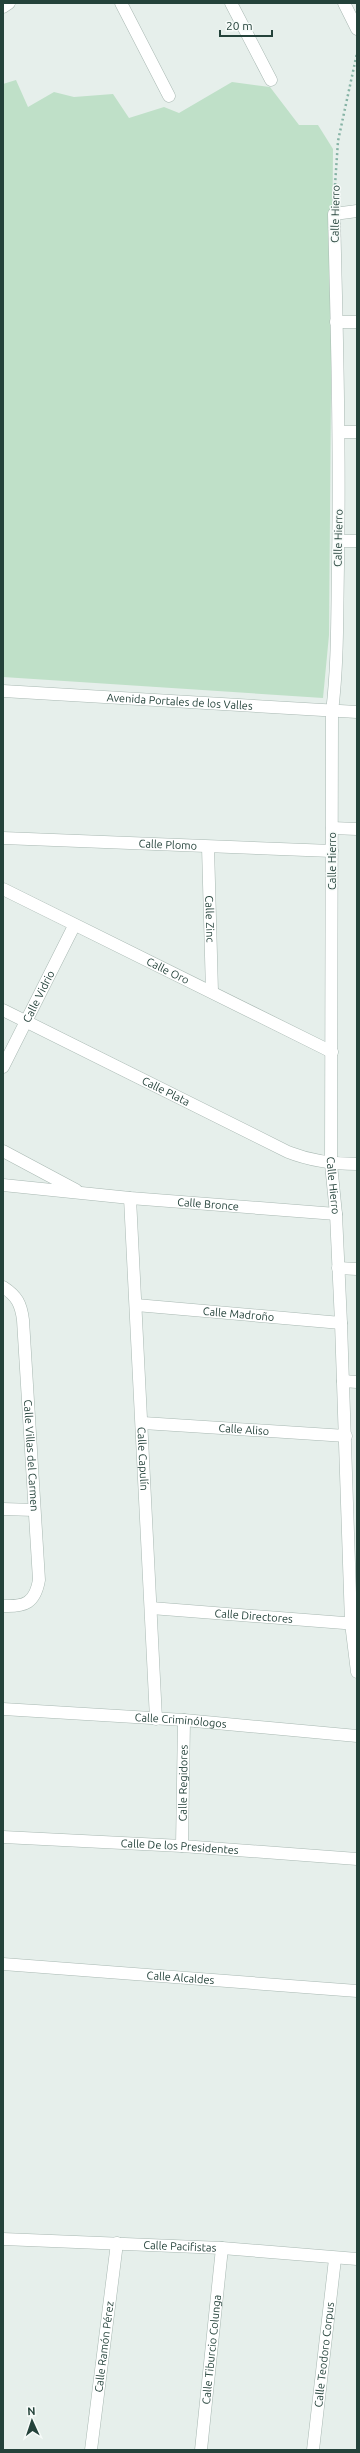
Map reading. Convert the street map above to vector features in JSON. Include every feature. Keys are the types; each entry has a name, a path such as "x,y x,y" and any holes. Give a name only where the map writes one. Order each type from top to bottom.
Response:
{"street":[{"path":"3,7 9,3"},
{"path":"121,3 169,96"},
{"path":"231,3 270,80"},
{"path":"344,3 357,29"},
{"path":"334,214 357,211"},
{"name":"Calle Hierro","path":"334,214 339,432 339,541 336,680 332,712 331,1164 336,1214 346,1436 353,1513 354,1624 357,1672"},
{"path":"336,322 357,322"},
{"path":"339,432 357,432"},
{"path":"339,541 357,541"},
{"name":"Avenida Portales de los Valles","path":"3,691 332,712 357,712"},
{"path":"332,828 357,829"},
{"name":"Calle Plomo","path":"3,838 332,851"},
{"name":"Calle Zinc","path":"208,846 212,992"},
{"name":"Calle Oro","path":"3,889 74,926 212,992 332,1052"},
{"name":"Calle Vidrio","path":"3,1067 28,1021 74,926"},
{"name":"Calle Plata","path":"3,1010 28,1021 288,1152 311,1161 331,1164 357,1164"},
{"name":"Calle Bronce","path":"3,1151 81,1192"},
{"name":"Calle Bronce","path":"3,1185 130,1198 336,1214"},
{"name":"Calle Capulín","path":"130,1198 156,1719"},
{"path":"338,1268 357,1269"},
{"name":"Calle Villas del Carmen","path":"3,1287 15,1295 21,1306 23,1320 39,1580 37,1593 32,1600 22,1605 3,1606"},
{"name":"Calle Madroño","path":"136,1305 341,1323"},
{"path":"343,1381 357,1382"},
{"name":"Calle Aliso","path":"142,1423 346,1436"},
{"path":"3,1508 34,1510"},
{"name":"Calle Directores","path":"151,1608 354,1624"},
{"name":"Calle Criminólogos","path":"3,1709 184,1720 357,1736"},
{"name":"Calle Regidores","path":"182,1846 184,1720"},
{"name":"Calle De los Presidentes","path":"3,1837 182,1846 357,1858"},
{"name":"Calle Alcaldes","path":"3,1964 357,1991"},
{"name":"Calle Pacifistas","path":"3,2240 222,2248 335,2259 357,2259"},
{"name":"Calle Ramón Pérez","path":"91,2450 117,2243"},
{"name":"Calle Tiburcio Colunga","path":"201,2450 222,2248"},
{"name":"Calle Teodoro Corpus","path":"312,2450 335,2259"}],"path":[{"name":"Calle Hierro","path":"334,214 338,141 357,52"}],"green space":[{"path":"16,80 28,107 54,92 74,97 113,94 129,118 164,107 179,113 232,82 270,87 299,125 318,125 333,149 329,635 323,698 3,677 3,84"}]}
